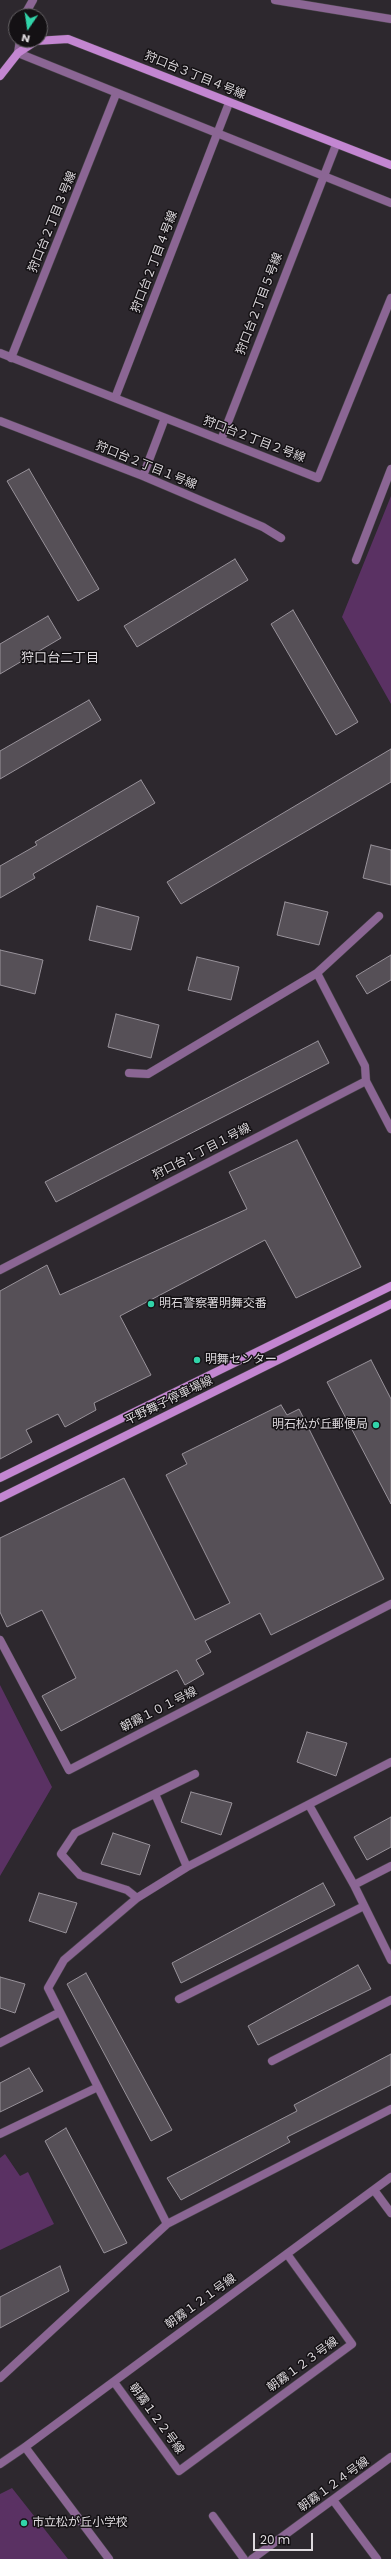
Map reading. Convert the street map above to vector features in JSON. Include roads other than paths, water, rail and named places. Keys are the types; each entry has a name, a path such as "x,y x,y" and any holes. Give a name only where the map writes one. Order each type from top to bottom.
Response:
{"main road":[{"name":"狩口台３丁目４号線","path":"0,76 18,53 36,41 68,39 336,145 391,165"},
{"name":"平野舞子停車場線","path":"0,1478 391,1286"},
{"name":"平野舞子停車場線","path":"0,1498 391,1304"}],"street":[{"path":"275,0 391,19"},
{"path":"19,48 18,53 116,94 391,203"},
{"name":"狩口台２丁目３号線","path":"11,358 116,94"},
{"name":"狩口台２丁目４号線","path":"115,398 219,134 229,103"},
{"name":"狩口台２丁目５号線","path":"220,440 336,145"},
{"name":"狩口台２丁目２号線","path":"0,353 318,478 391,298"},
{"path":"143,476 165,418"},
{"name":"狩口台２丁目１号線","path":"0,421 143,476 263,527 281,538"},
{"path":"356,560 391,469"},
{"path":"129,1073 148,1074 317,973 379,916"},
{"path":"317,973 365,1066 366,1081 391,1129"},
{"name":"狩口台１丁目１号線","path":"0,1270 366,1081"},
{"name":"朝霧１０１号線","path":"0,1640 69,1770 391,1604"},
{"path":"167,2224 48,1988 64,1960 137,1898 187,1867 391,1762"},
{"path":"137,1898 127,1890 80,1875 61,1854 75,1833 195,1774"},
{"path":"155,1794 187,1867"},
{"path":"309,1805 354,1885 391,1960"},
{"path":"354,1885 391,1866"},
{"path":"179,1999 364,1906"},
{"path":"272,2061 391,2000"},
{"path":"0,2043 60,2012"},
{"path":"0,2134 98,2087"},
{"path":"0,2378 167,2224 391,2110"},
{"name":"朝霧１２１号線","path":"0,2464 114,2382 391,2177"},
{"path":"374,2190 391,2213"},
{"name":"朝霧１２３号線","path":"179,2471 352,2344 287,2254"},
{"name":"朝霧１２２号線","path":"114,2382 179,2471"},
{"path":"25,2447 109,2559"},
{"name":"朝霧１２４号線","path":"252,2559 391,2457"},
{"path":"333,2500 377,2559"},
{"path":"213,2516 244,2559"}],"place":[{"name":"明石警察署明舞交番","path":"151,1304"},
{"name":"明舞センター","path":"197,1360"},
{"name":"明石松が丘郵便局","path":"376,1425"},
{"name":"市立松が丘小学校","path":"24,2523"}],"district":[{"name":"狩口台二丁目","path":"60,659"}]}
